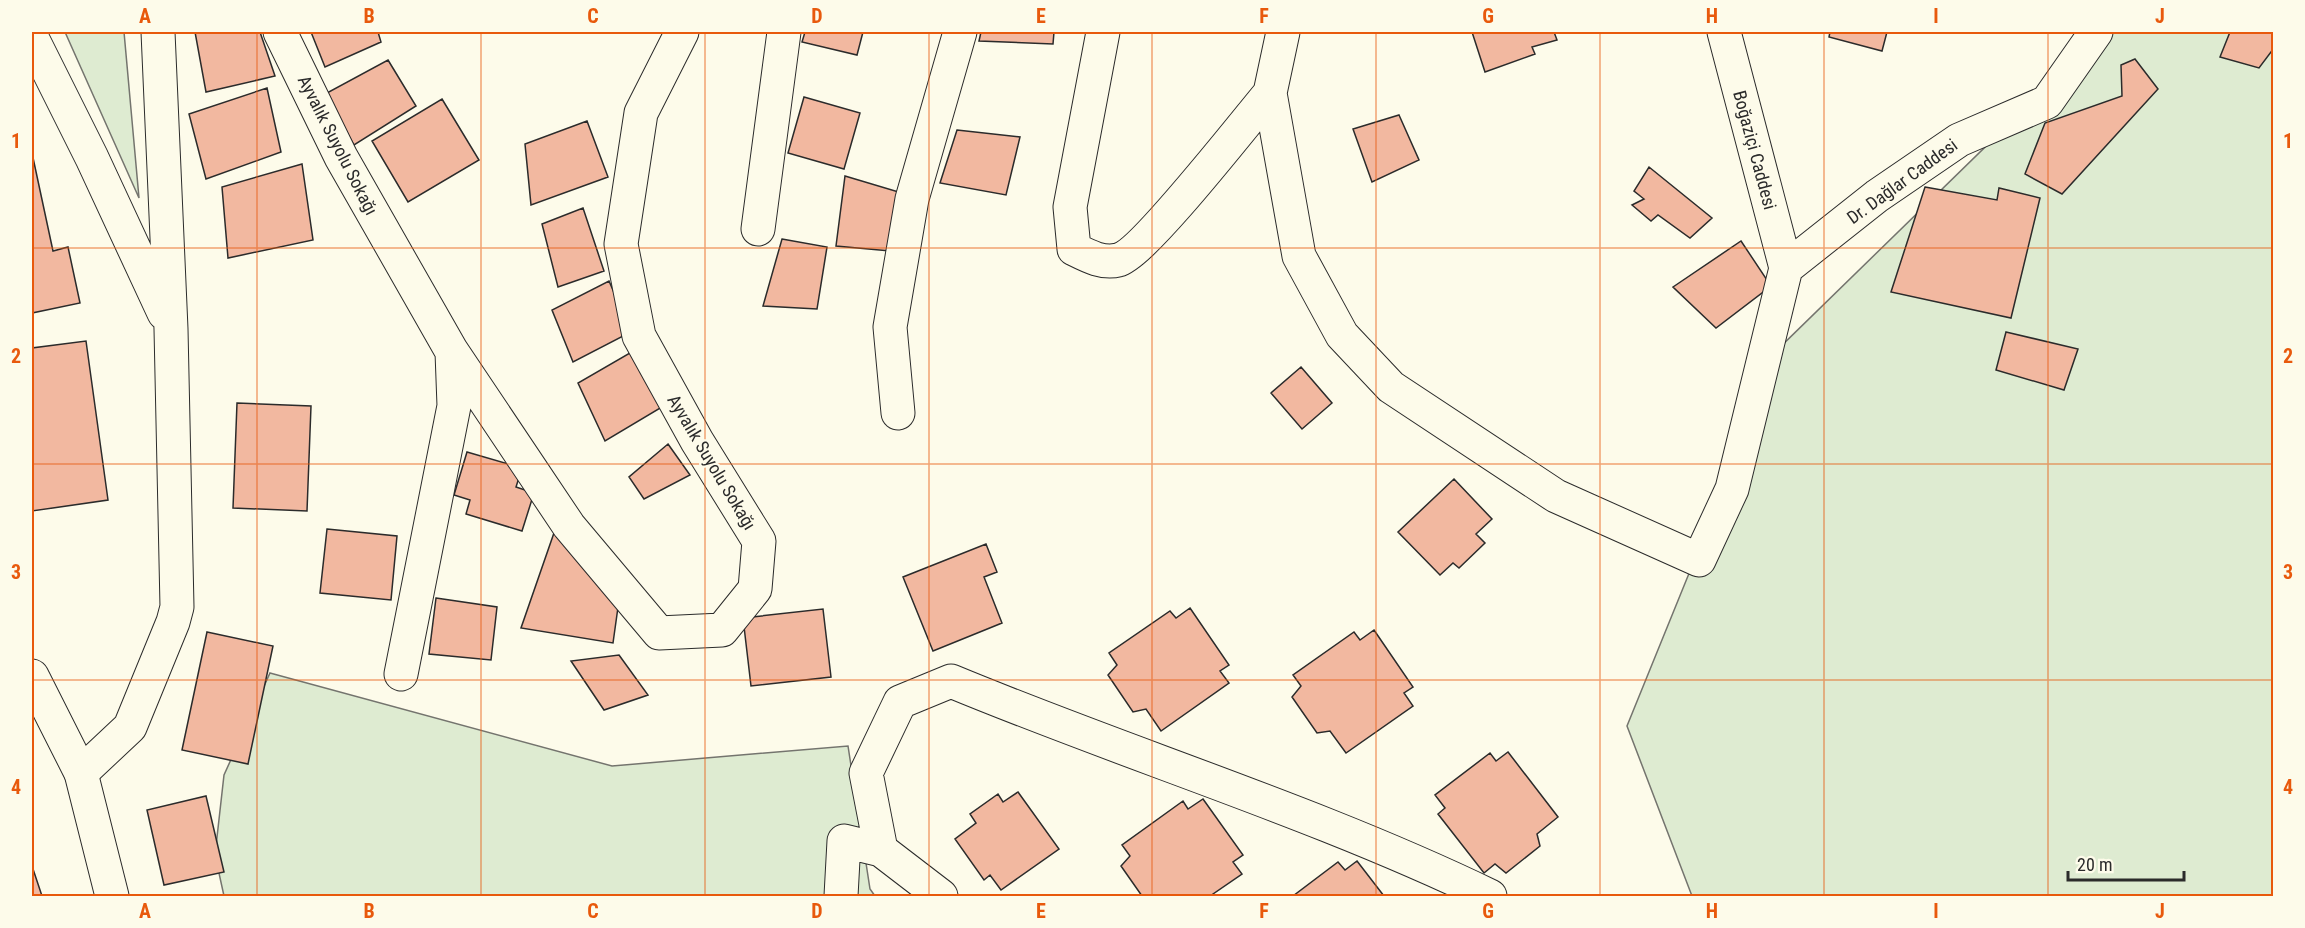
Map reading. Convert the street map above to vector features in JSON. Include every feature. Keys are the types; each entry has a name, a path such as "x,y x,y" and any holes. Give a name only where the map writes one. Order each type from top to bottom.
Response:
{"street":[{"path":"81,773 130,727 177,607 171,329 158,32"},
{"name":"Ayvalık Suyolu Sokağı","path":"280,32 340,157 452,350 569,526 659,633 722,630 755,589 759,541 697,441 639,336 621,244 641,113 682,32"},
{"path":"758,229 784,32"},
{"path":"898,413 890,327 912,199 960,32"},
{"path":"1103,32 1070,207 1074,249 1097,260 1119,260 1146,241 1270,93"},
{"path":"1283,32 1270,93 1299,256 1342,335 1391,387 1556,496 1699,560 1732,489 1786,268"},
{"name":"Boğaziçi Caddesi","path":"1724,32 1786,268"},
{"name":"Dr. Dağlar Caddesi","path":"1786,268 1877,196 1959,140 2047,102 2096,32"},
{"path":"32,38 92,158 171,329"},
{"name":"Ayvalık Suyolu Sokağı","path":"401,674 454,406 452,350"},
{"path":"32,676 81,773 112,897"},
{"path":"881,850 866,773 900,702 951,681 1426,866 1490,897"},
{"path":"841,897 844,841 881,850 941,897"}],"green space":[{"path":"65,32 124,32 139,198"},
{"path":"2103,32 2273,32 2273,896 1692,896 1627,726 1690,571 1773,354"},
{"path":"270,673 612,766 848,746 870,889 875,896 224,896 215,855 224,775"}],"building":[{"path":"195,32 260,32 275,76 206,92"},
{"path":"311,32 378,32 381,42 325,67"},
{"path":"805,32 863,32 857,55 802,42"},
{"path":"981,32 1054,32 1053,44 979,41"},
{"path":"1472,32 1554,32 1557,40 1532,47 1535,54 1485,72"},
{"path":"1830,32 1887,32 1882,51 1829,37"},
{"path":"2230,32 2274,32 2274,48 2259,68 2220,57"},
{"path":"2135,59 2158,89 2062,194 2025,174 2045,123 2122,96 2121,65"},
{"path":"388,60 416,106 354,145 325,94"},
{"path":"267,88 281,152 206,179 189,114"},
{"path":"804,97 860,113 844,169 788,153"},
{"path":"442,99 479,160 408,202 372,141"},
{"path":"1399,115 1419,160 1372,182 1353,129"},
{"path":"587,121 608,177 531,205 525,144"},
{"path":"957,130 1020,137 1006,195 940,183"},
{"path":"32,153 53,251 68,247 80,303 32,313"},
{"path":"302,164 313,240 228,258 222,187"},
{"path":"1649,167 1712,218 1690,238 1658,215 1651,221 1632,205 1644,199 1634,191"},
{"path":"845,176 902,193 890,251 836,246"},
{"path":"1925,187 1997,200 1999,188 2040,198 2011,318 1891,292"},
{"path":"583,208 604,271 558,287 542,224"},
{"path":"782,239 827,247 817,309 763,306"},
{"path":"1741,241 1771,286 1716,328 1673,287"},
{"path":"609,281 631,332 573,362 552,310"},
{"path":"2006,332 2078,349 2064,390 1996,370"},
{"path":"86,341 108,500 32,511 32,348"},
{"path":"635,350 662,407 605,441 578,383"},
{"path":"1301,367 1332,403 1302,429 1271,393"},
{"path":"237,403 311,406 307,511 233,508"},
{"path":"668,444 690,475 644,499 629,477"},
{"path":"467,452 522,468 516,487 534,493 522,531 466,514 470,500 454,495"},
{"path":"1454,479 1492,519 1476,534 1485,543 1459,568 1453,563 1440,575 1398,532"},
{"path":"327,529 397,536 391,600 320,593"},
{"path":"555,530 619,600 613,643 521,628"},
{"path":"986,544 997,572 984,577 1002,623 933,651 903,577"},
{"path":"436,598 497,607 491,660 429,654"},
{"path":"1190,608 1229,665 1220,671 1229,683 1161,731 1146,709 1133,712 1108,675 1117,665 1109,653 1170,611 1176,618"},
{"path":"823,609 831,677 751,686 743,618"},
{"path":"1374,630 1413,687 1404,693 1413,706 1346,753 1330,731 1317,733 1292,697 1301,686 1293,675 1354,632 1360,640"},
{"path":"207,632 273,646 248,764 182,750"},
{"path":"619,655 648,695 604,710 571,661"},
{"path":"1508,752 1558,817 1537,834 1540,846 1506,873 1495,864 1484,873 1438,814 1445,808 1435,795 1490,753 1496,761"},
{"path":"1018,792 1059,849 1001,890 990,875 984,880 955,839 976,823 970,814 998,794 1003,802"},
{"path":"206,796 224,872 164,885 147,810"},
{"path":"1203,799 1243,855 1233,862 1242,874 1210,896 1142,896 1121,866 1130,856 1122,845 1183,801 1188,809"},
{"path":"1357,861 1384,896 1293,896 1338,862 1345,870"},
{"path":"32,866 42,896 32,896"}]}
